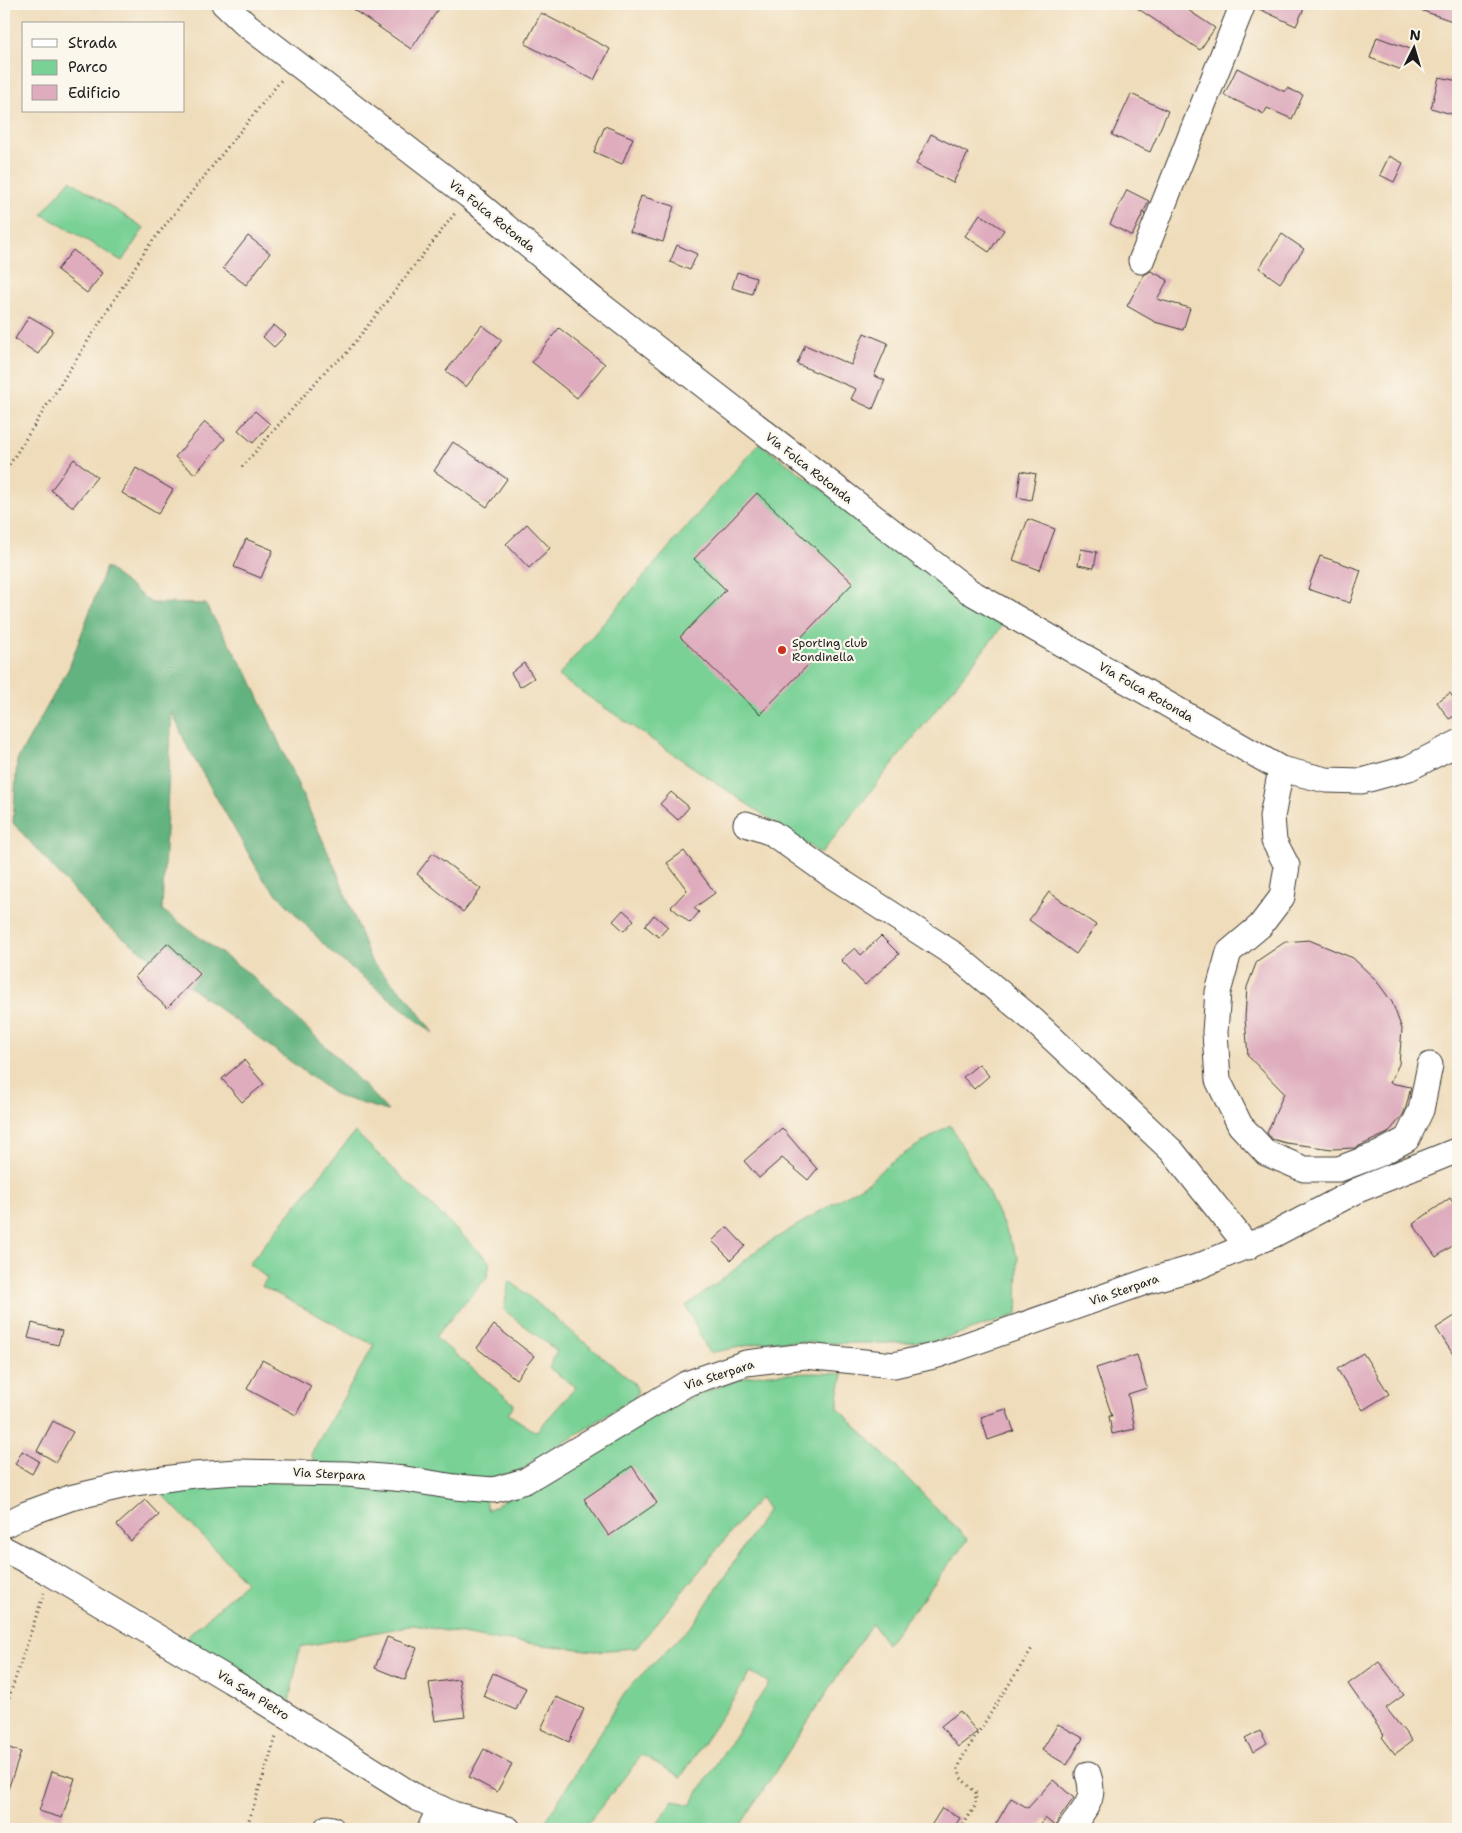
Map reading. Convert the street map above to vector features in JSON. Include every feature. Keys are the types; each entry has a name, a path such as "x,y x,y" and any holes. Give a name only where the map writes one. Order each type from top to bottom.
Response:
{"street":[{"name":"Via Folca Rotonda","path":"224,4 244,23 469,196 594,300 969,591 1280,769 1326,780 1362,781 1409,768 1458,743"},
{"path":"1141,261 1243,4"},
{"path":"1280,769 1272,817 1274,841 1287,866 1282,897 1260,926 1229,952 1218,992 1215,1032 1218,1080 1240,1125 1266,1153 1304,1169 1339,1169 1379,1154 1407,1139 1421,1110 1430,1065"},
{"path":"746,824 772,833 831,875 955,955 1033,1020 1172,1151 1248,1247"},
{"name":"Via Sterpara","path":"4,1526 26,1514 70,1498 134,1483 194,1475 238,1472 347,1474 494,1490 525,1481 686,1384 746,1364 806,1356 894,1365 938,1355 1142,1283 1197,1267 1248,1247 1358,1190 1458,1150"},
{"name":"Via San Pietro","path":"4,1549 50,1573 284,1714 417,1798 435,1818 454,1814 508,1829"},
{"path":"1070,1829 1091,1799 1091,1783 1088,1774"}],"path":[{"path":"4,473 147,248 295,62"},
{"path":"242,467 328,368 346,355 469,196"},
{"path":"4,1712 50,1573"},
{"path":"962,1829 975,1806 976,1794 961,1778 958,1769 962,1758 1033,1648"},
{"path":"246,1829 284,1714"}],"green space":[{"path":"70,180 144,228 122,261 42,214"},
{"name":"Sporting club Rondinella","path":"759,443 1005,623 821,854 558,676"},
{"path":"106,567 151,603 205,604 249,676 337,872 371,961 408,998 433,1033 330,951 263,879 187,746 172,712 162,910 247,972 338,1058 388,1111 337,1096 101,921 13,823 17,760 69,668"},
{"path":"950,1125 985,1186 1018,1257 1017,1315 936,1341 815,1343 770,1341 709,1353 686,1306 734,1270 758,1249 870,1181 888,1164"},
{"path":"355,1132 490,1262 487,1277 435,1337 514,1404 508,1414 536,1432 576,1387 549,1368 557,1351 504,1310 509,1280 634,1383 638,1391 635,1397 520,1471 476,1481 315,1463 311,1454 374,1345 262,1286 267,1278 249,1264"},
{"path":"767,1374 843,1374 838,1397 838,1408 968,1540 887,1644 872,1623 738,1829 654,1829 673,1800 690,1805 769,1683 751,1672 681,1777 642,1755 585,1827 544,1824 628,1688 695,1622 768,1509 760,1497 636,1648 595,1651 484,1638 414,1625 300,1647 288,1707 185,1639 246,1582 158,1490 252,1481 379,1484 484,1498 488,1510 556,1469 658,1413 697,1395 746,1377"}],"building":[{"path":"345,4 442,4 411,49"},
{"path":"1131,4 1179,4 1215,28 1200,50"},
{"path":"1257,4 1306,4 1296,26 1257,8"},
{"path":"1409,4 1458,4 1458,23 1409,6"},
{"path":"541,13 610,49 594,80 525,44"},
{"path":"1377,37 1410,49 1402,70 1370,58"},
{"path":"1237,68 1285,92 1287,88 1303,95 1292,119 1267,108 1264,114 1224,95"},
{"path":"1439,77 1458,81 1458,116 1431,108"},
{"path":"1131,94 1168,111 1150,152 1112,135"},
{"path":"605,126 633,138 622,164 594,152"},
{"path":"931,134 968,153 953,183 916,164"},
{"path":"1389,156 1403,163 1394,182 1380,175"},
{"path":"1127,190 1149,201 1132,236 1110,224"},
{"path":"641,196 674,206 663,242 630,232"},
{"path":"980,214 1004,230 989,252 965,236"},
{"path":"1282,234 1304,249 1280,283 1259,268"},
{"path":"248,236 270,253 246,285 223,268"},
{"path":"677,245 697,254 690,270 670,262"},
{"path":"73,250 103,273 87,293 57,270"},
{"path":"1151,271 1168,280 1157,299 1190,308 1183,330 1155,322 1127,306 1144,275"},
{"path":"737,272 756,278 752,294 732,288"},
{"path":"29,316 53,330 38,354 15,339"},
{"path":"274,325 286,335 274,347 263,337"},
{"path":"482,325 502,340 466,387 446,371"},
{"path":"559,328 605,364 577,398 532,362"},
{"path":"864,333 888,343 874,376 885,380 873,409 851,399 856,389 797,364 805,345 851,365"},
{"path":"255,411 270,424 253,443 238,430"},
{"path":"205,422 225,439 195,474 175,457"},
{"path":"453,442 507,479 487,507 434,471"},
{"path":"74,459 97,477 73,507 51,490"},
{"path":"136,468 173,490 158,514 122,493"},
{"path":"1021,471 1036,474 1031,500 1017,497"},
{"path":"757,493 853,583 793,646 810,663 760,714 680,637 726,590 694,559"},
{"path":"1028,519 1055,529 1040,570 1013,560"},
{"path":"527,524 550,548 529,568 506,544"},
{"path":"246,539 273,550 261,578 234,567"},
{"path":"1081,549 1097,552 1094,568 1078,565"},
{"path":"1320,556 1361,570 1350,603 1308,589"},
{"path":"524,663 534,678 520,687 511,673"},
{"path":"1450,693 1458,705 1458,714 1449,719 1437,702"},
{"path":"671,792 689,807 678,820 660,804"},
{"path":"684,851 715,893 694,908 699,912 690,923 671,907 687,890 667,863"},
{"path":"433,853 481,889 463,912 417,874"},
{"path":"1049,892 1096,925 1076,954 1029,920"},
{"path":"623,910 634,920 624,931 613,921"},
{"path":"654,915 668,927 659,937 645,926"},
{"path":"881,936 899,954 865,985 841,960 855,948 861,955"},
{"path":"1309,940 1353,958 1375,979 1392,1002 1402,1029 1399,1064 1390,1083 1411,1087 1403,1115 1388,1133 1355,1148 1332,1149 1286,1143 1272,1139 1267,1133 1284,1093 1248,1056 1245,1018 1247,987 1257,961 1285,942"},
{"path":"168,943 200,974 167,1008 135,977"},
{"path":"244,1060 264,1084 242,1102 222,1079"},
{"path":"979,1064 989,1076 974,1089 963,1077"},
{"path":"782,1128 817,1169 808,1180 782,1158 759,1178 744,1161"},
{"path":"1450,1198 1458,1210 1458,1242 1436,1257 1413,1224"},
{"path":"727,1227 745,1246 731,1260 712,1241"},
{"path":"1458,1314 1458,1362 1436,1328"},
{"path":"32,1323 62,1331 58,1345 28,1338"},
{"path":"494,1325 534,1356 516,1379 477,1348"},
{"path":"1363,1353 1389,1394 1363,1410 1337,1369"},
{"path":"1137,1355 1147,1388 1128,1394 1135,1429 1112,1434 1109,1416 1112,1416 1096,1368"},
{"path":"262,1360 311,1386 296,1415 247,1389"},
{"path":"1006,1409 1014,1431 988,1440 981,1417"},
{"path":"53,1421 73,1432 56,1462 37,1451"},
{"path":"22,1451 39,1461 32,1474 15,1464"},
{"path":"632,1466 657,1503 609,1536 584,1499"},
{"path":"145,1500 159,1515 131,1541 117,1525"},
{"path":"387,1637 417,1648 405,1680 375,1668"},
{"path":"1379,1662 1404,1695 1386,1708 1412,1741 1395,1754 1348,1684"},
{"path":"493,1673 526,1688 516,1710 483,1696"},
{"path":"459,1679 465,1717 435,1721 429,1683"},
{"path":"556,1697 584,1709 569,1742 541,1729"},
{"path":"960,1711 977,1732 958,1747 941,1726"},
{"path":"1058,1724 1083,1738 1067,1765 1042,1750"},
{"path":"1260,1731 1267,1743 1253,1752 1245,1739"},
{"path":"4,1746 21,1752 6,1795 4,1795"},
{"path":"484,1749 512,1764 497,1792 469,1777"},
{"path":"52,1771 75,1778 62,1818 39,1811"},
{"path":"1053,1780 1074,1798 1058,1820 1056,1827 1045,1818 1038,1829 993,1829 1011,1798 1028,1808"},
{"path":"942,1808 960,1818 953,1829 929,1829"}],"place":[{"name":"Sporting club Rondinella","path":"782,650"}]}
